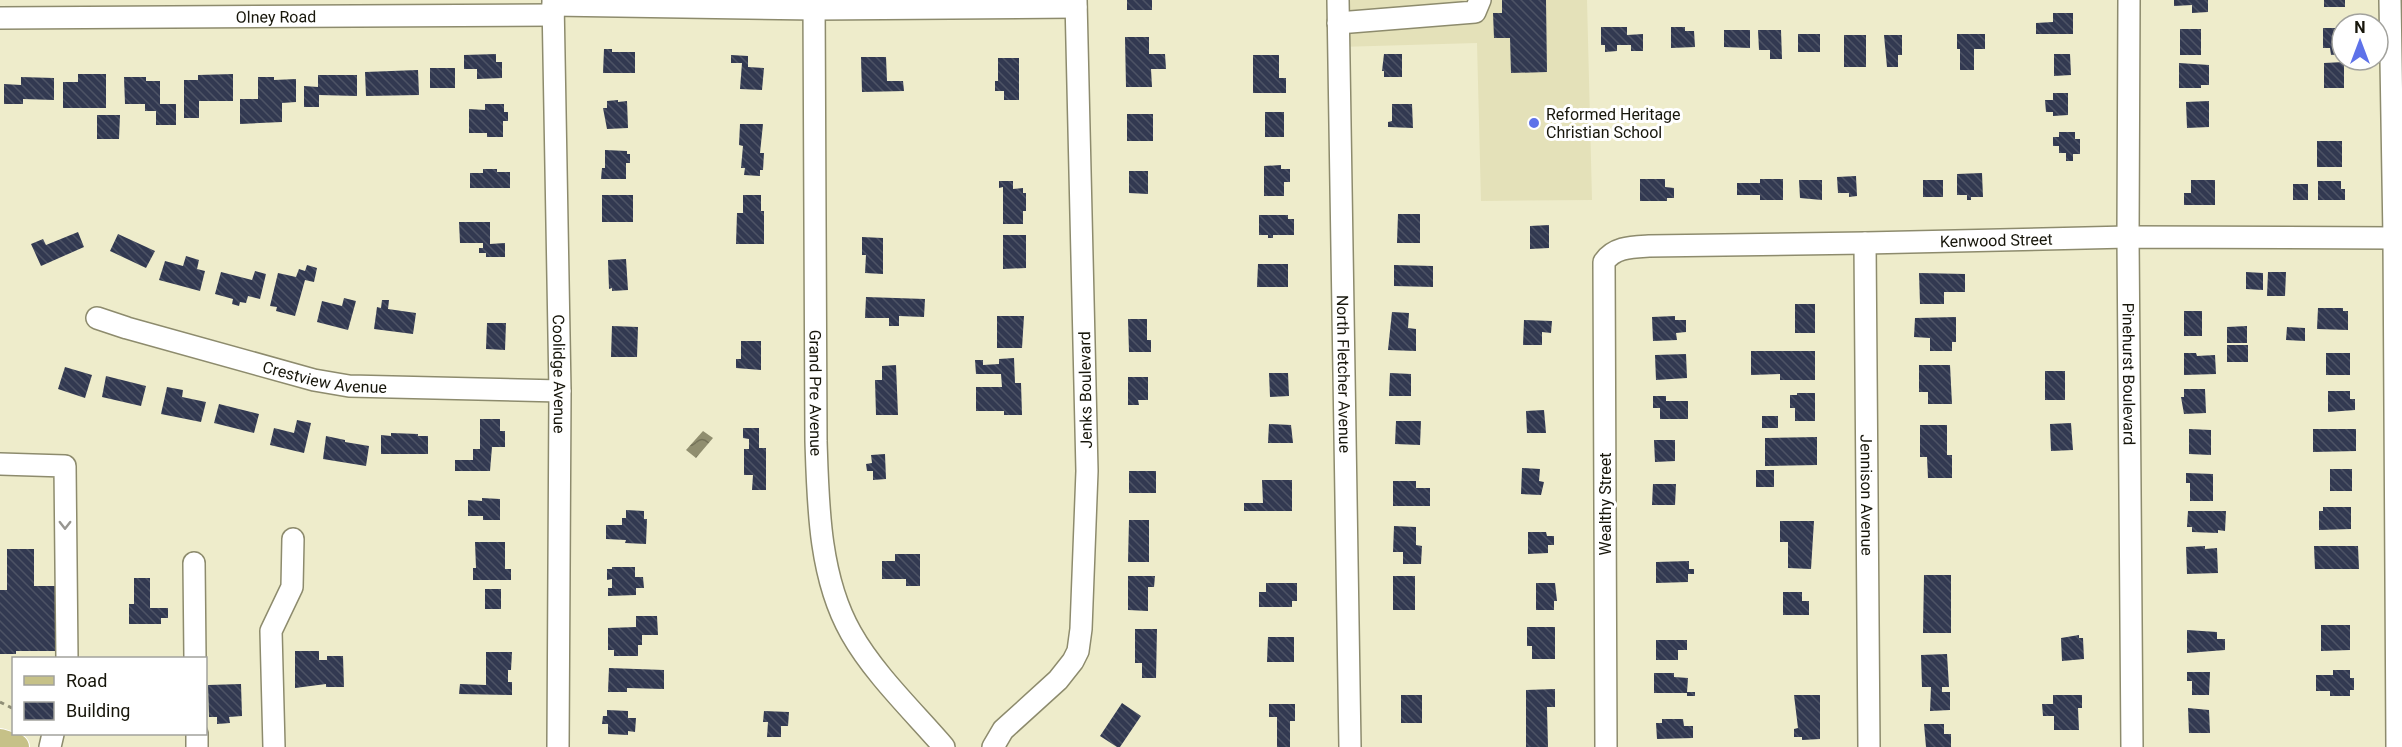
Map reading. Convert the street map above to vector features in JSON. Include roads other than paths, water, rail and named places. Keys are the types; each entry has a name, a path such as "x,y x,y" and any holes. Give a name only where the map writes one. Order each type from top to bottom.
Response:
{"main road":[{"path":"0,742 15,747"}],"street":[{"name":"North Fletcher Avenue","path":"1338,0 1350,747"},
{"path":"1338,23 1475,12 1480,0"},
{"name":"Pinehurst Boulevard","path":"2129,0 2128,237 2132,747"},
{"path":"2390,0 2394,238 2398,318 2397,747"},
{"name":"Olney Road","path":"0,18 553,7 1076,3"},
{"name":"Jenks Boulevard","path":"993,747 1003,730 1058,680 1073,661 1078,651 1081,629 1087,471 1076,3"},
{"name":"Grand Pre Avenue","path":"814,5 816,441 820,509 829,571 836,600 852,635 876,668 944,747"},
{"name":"Coolidge Avenue","path":"553,7 560,391 558,747"},
{"name":"Kenwood Street","path":"1604,262 1609,254 1618,250 1649,246 2128,237 2394,238"},
{"name":"Jennison Avenue","path":"1865,243 1869,747"},
{"name":"Wealthy Street","path":"1604,262 1605,747"},
{"name":"Crestview Avenue","path":"97,318 314,380 349,386 560,391"},
{"path":"0,464 65,466 67,657"},
{"path":"274,747 271,631 292,587 293,539"},
{"path":"194,562 195,657"}],"water":[{"path":"703,431 713,438 696,458 686,450"}],"place":[{"name":"Reformed Heritage Christian School","path":"1534,123"}]}
